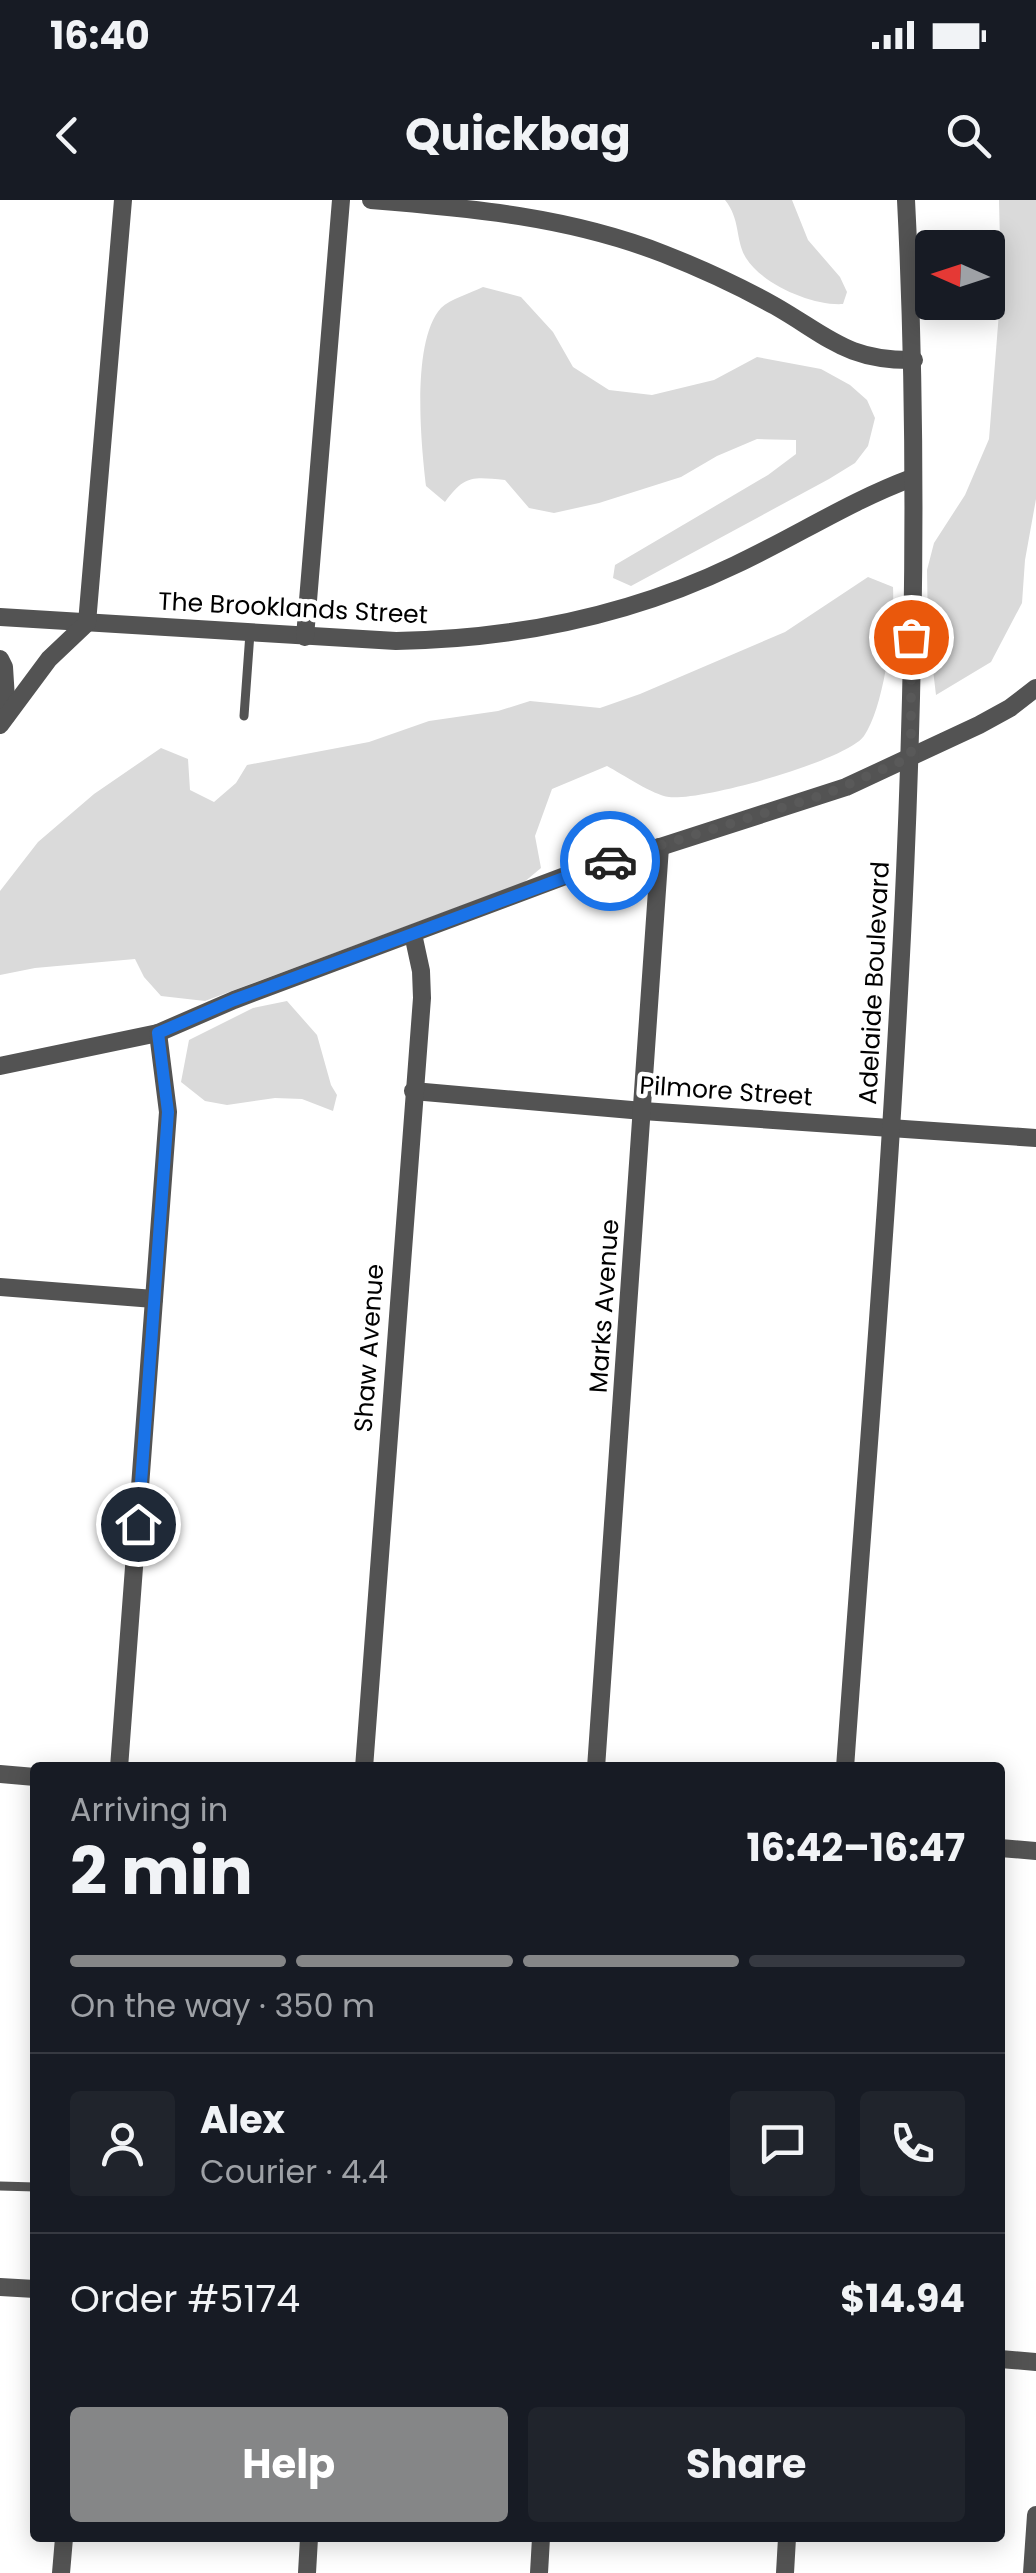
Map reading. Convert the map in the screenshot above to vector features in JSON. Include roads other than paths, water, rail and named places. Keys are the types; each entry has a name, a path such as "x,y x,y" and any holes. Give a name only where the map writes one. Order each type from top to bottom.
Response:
{"street":[{"path":"4,720 49,658 87,623 122,200"},
{"path":"304,637 341,200"},
{"path":"371,200 481,208 608,235 720,278 845,350 881,360 914,360"},
{"name":"Adelaide Boulevard","path":"844,1762 890,1128 911,757 914,360 906,200"},
{"name":"The Brooklands Street","path":"0,616 304,637 439,640 526,630 613,611 672,592 730,568 850,504 912,478"},
{"path":"0,659 4,667 4,720"},
{"path":"0,1066 158,1033 234,1000 597,864 826,794 1010,708 1036,688"},
{"name":"Marks Avenue","path":"596,1762 660,847"},
{"name":"Shaw Avenue","path":"364,1762 422,998 413,934"},
{"path":"119,1762 168,1112 158,1033"},
{"name":"Pilmore Street","path":"413,1090 642,1112 1036,1138"},
{"path":"0,1287 154,1299"},
{"path":"0,1774 30,1777"},
{"path":"1005,1848 1036,1851"},
{"path":"0,2287 30,2289"},
{"path":"1005,2359 1036,2362"},
{"path":"1032,2573 1036,2516"},
{"path":"61,2573 64,2542"},
{"path":"307,2573 310,2542"},
{"path":"538,2573 541,2542"},
{"path":"785,2573 787,2542"}],"lane":[{"path":"244,716 250,633"},
{"path":"0,2186 30,2187"}]}
